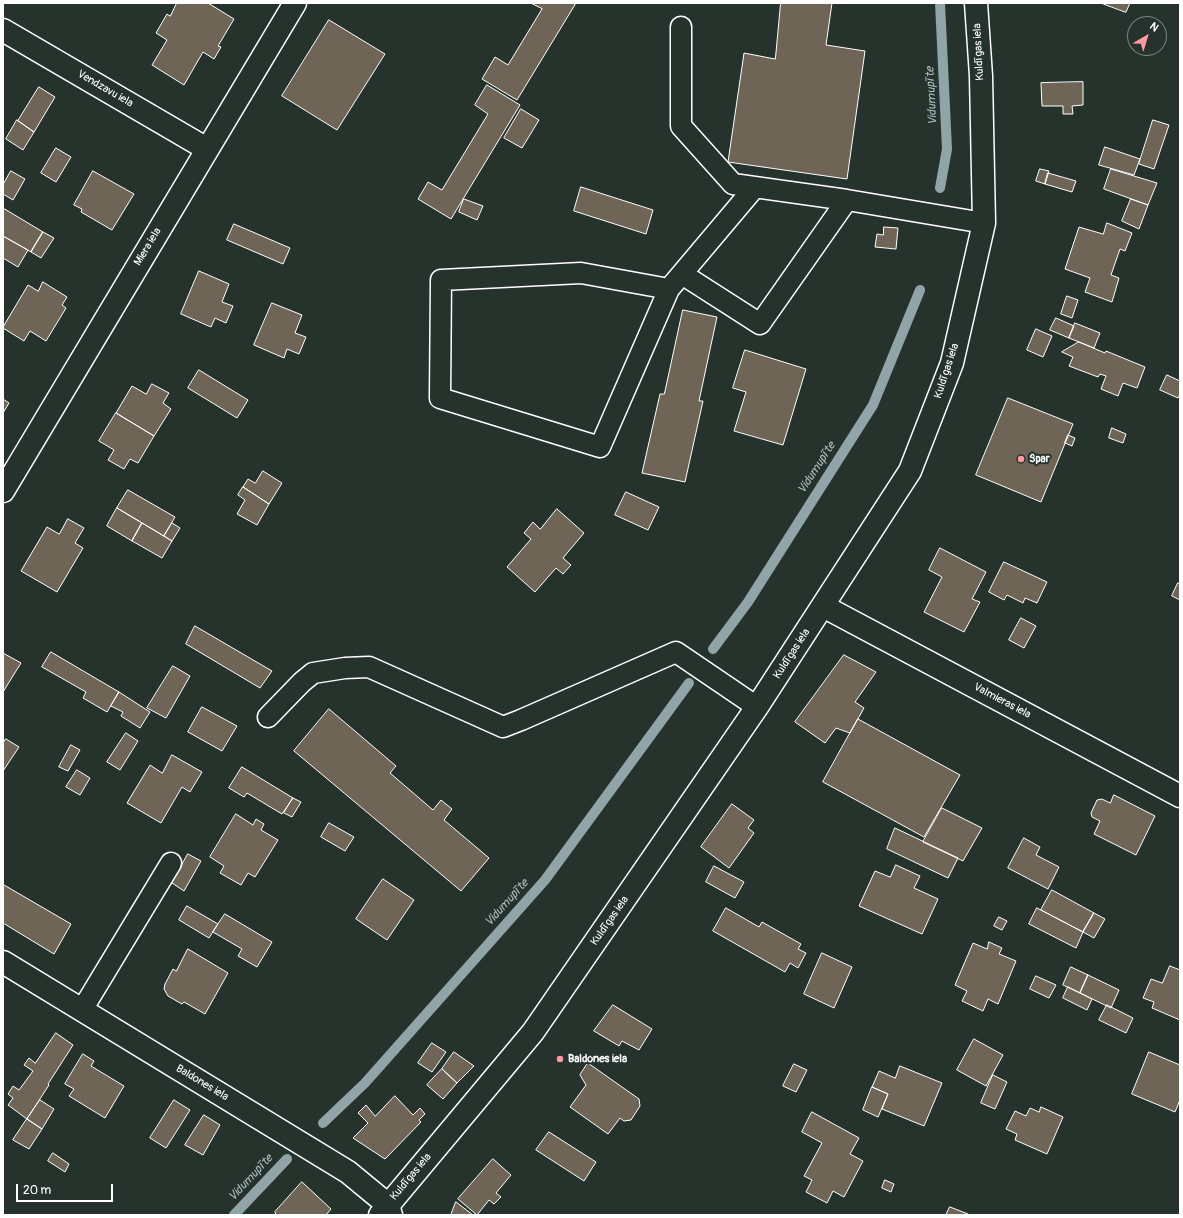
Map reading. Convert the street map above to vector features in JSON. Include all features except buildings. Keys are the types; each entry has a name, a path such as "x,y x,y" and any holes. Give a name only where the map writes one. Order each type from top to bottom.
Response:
{"street":[{"name":"Miera iela","path":"3,491 295,3"},
{"name":"Kuldīgas iela","path":"387,1212 533,1032 757,707 910,470 952,363 984,223 981,76 976,3"},
{"name":"Vendzavu iela","path":"3,30 207,149"},
{"name":"Valmieras iela","path":"823,606 1180,796"},
{"name":"Baldones iela","path":"3,962 348,1172 387,1212"}],"lane":[{"path":"681,27 681,126 733,184 847,200 984,223"},
{"path":"669,289 581,273 441,280 440,398 600,446 669,289 755,187"},
{"path":"682,274 760,324 847,200"},
{"path":"268,717 313,672 369,667 503,727 676,652 757,707"},
{"path":"82,1010 171,863"}],"waterway":[{"name":"Vidumupīte","path":"940,3 947,149 940,188"},
{"name":"Vidumupīte","path":"713,649 748,602 873,405 920,290"},
{"name":"Vidumupīte","path":"323,1123 365,1083 545,880 689,683"},
{"name":"Vidumupīte","path":"234,1215 287,1159"}],"place":[{"name":"Spar","path":"1021,459"},
{"name":"Baldones iela","path":"560,1059"}]}
